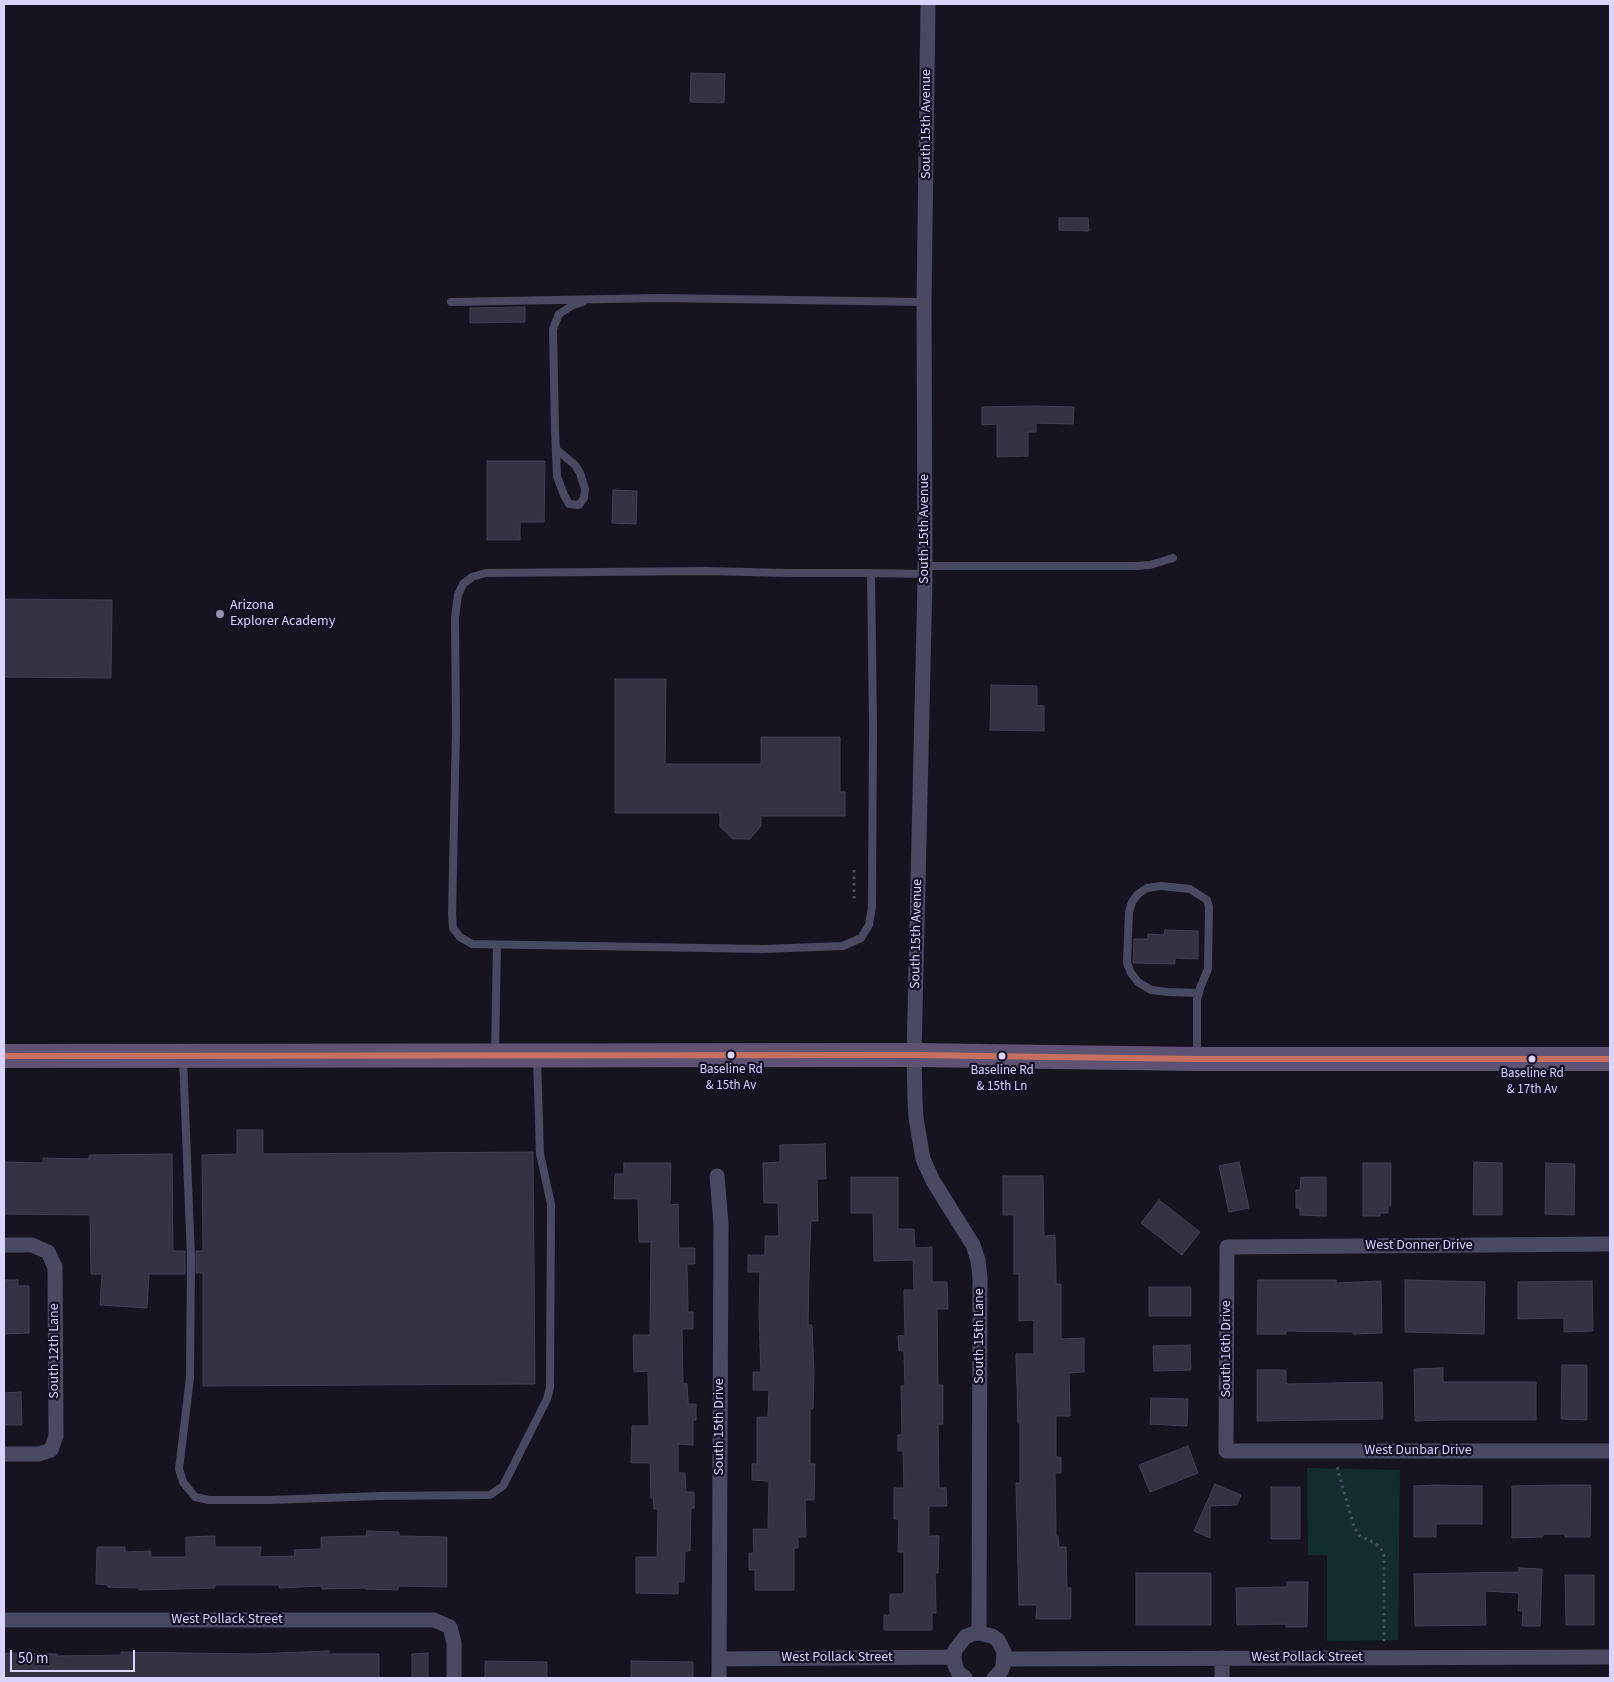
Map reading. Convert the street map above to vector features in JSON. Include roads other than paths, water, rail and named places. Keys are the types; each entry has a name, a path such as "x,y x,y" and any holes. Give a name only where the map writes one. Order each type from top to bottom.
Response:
{"main road":[{"path":"4,1056 914,1055 1197,1059 1610,1059"}],"street":[{"name":"South 15th Avenue","path":"914,1055 925,570 924,302 928,4"},
{"name":"South 15th Lane","path":"914,1055 916,1118 924,1158 933,1180 973,1245 978,1260 980,1278 979,1633"},
{"name":"South 15th Drive","path":"717,1176 721,1224 719,1678"},
{"name":"West Donner Drive","path":"1227,1247 1610,1244"},
{"name":"South 12th Lane","path":"4,1245 32,1245 48,1252 55,1267 56,1436 51,1450 39,1454 4,1454"},
{"name":"South 16th Drive","path":"1226,1451 1227,1247"},
{"name":"West Dunbar Drive","path":"1226,1451 1610,1451"},
{"name":"West Pollack Street","path":"4,1620 434,1620 450,1626 454,1643 454,1678"},
{"path":"965,1678 958,1672 954,1658 956,1650 964,1637 979,1633 992,1636 1002,1646 1004,1659 1000,1671 994,1678"},
{"name":"West Pollack Street","path":"1004,1659 1610,1657"},
{"name":"West Pollack Street","path":"719,1659 954,1658"},
{"path":"1222,1658 1222,1678"}],"lane":[{"path":"451,302 660,298 924,302"},
{"path":"556,449 575,465 580,473 585,489 584,498 579,505 569,504 557,476 556,449 553,329 559,314 573,305 592,299"},
{"path":"871,572 874,726 872,907 869,925 861,938 843,946 763,949 497,945 472,944 460,937 453,928 452,914 456,730 455,618 458,595 463,584 472,577 486,573 697,571 798,573 1135,566 1150,565 1173,558"},
{"path":"1197,1059 1197,999 1208,969 1209,907 1207,900 1190,889 1162,886 1147,888 1138,894 1132,902 1129,912 1127,963 1131,973 1138,982 1151,990 1199,993"},
{"path":"495,1055 497,945"},
{"path":"182,1056 191,1258 191,1350 190,1378 179,1469 184,1482 195,1496 209,1500 270,1500 490,1495 503,1486 547,1399 550,1388 551,1204 540,1154 537,1055"}],"place":[{"name":"Arizona Explorer Academy","path":"220,614"},
{"name":"Baseline Rd & 15th Av","path":"731,1055"},
{"name":"Baseline Rd & 15th Ln","path":"1002,1056"},
{"name":"Baseline Rd & 17th Av","path":"1532,1059"}]}
